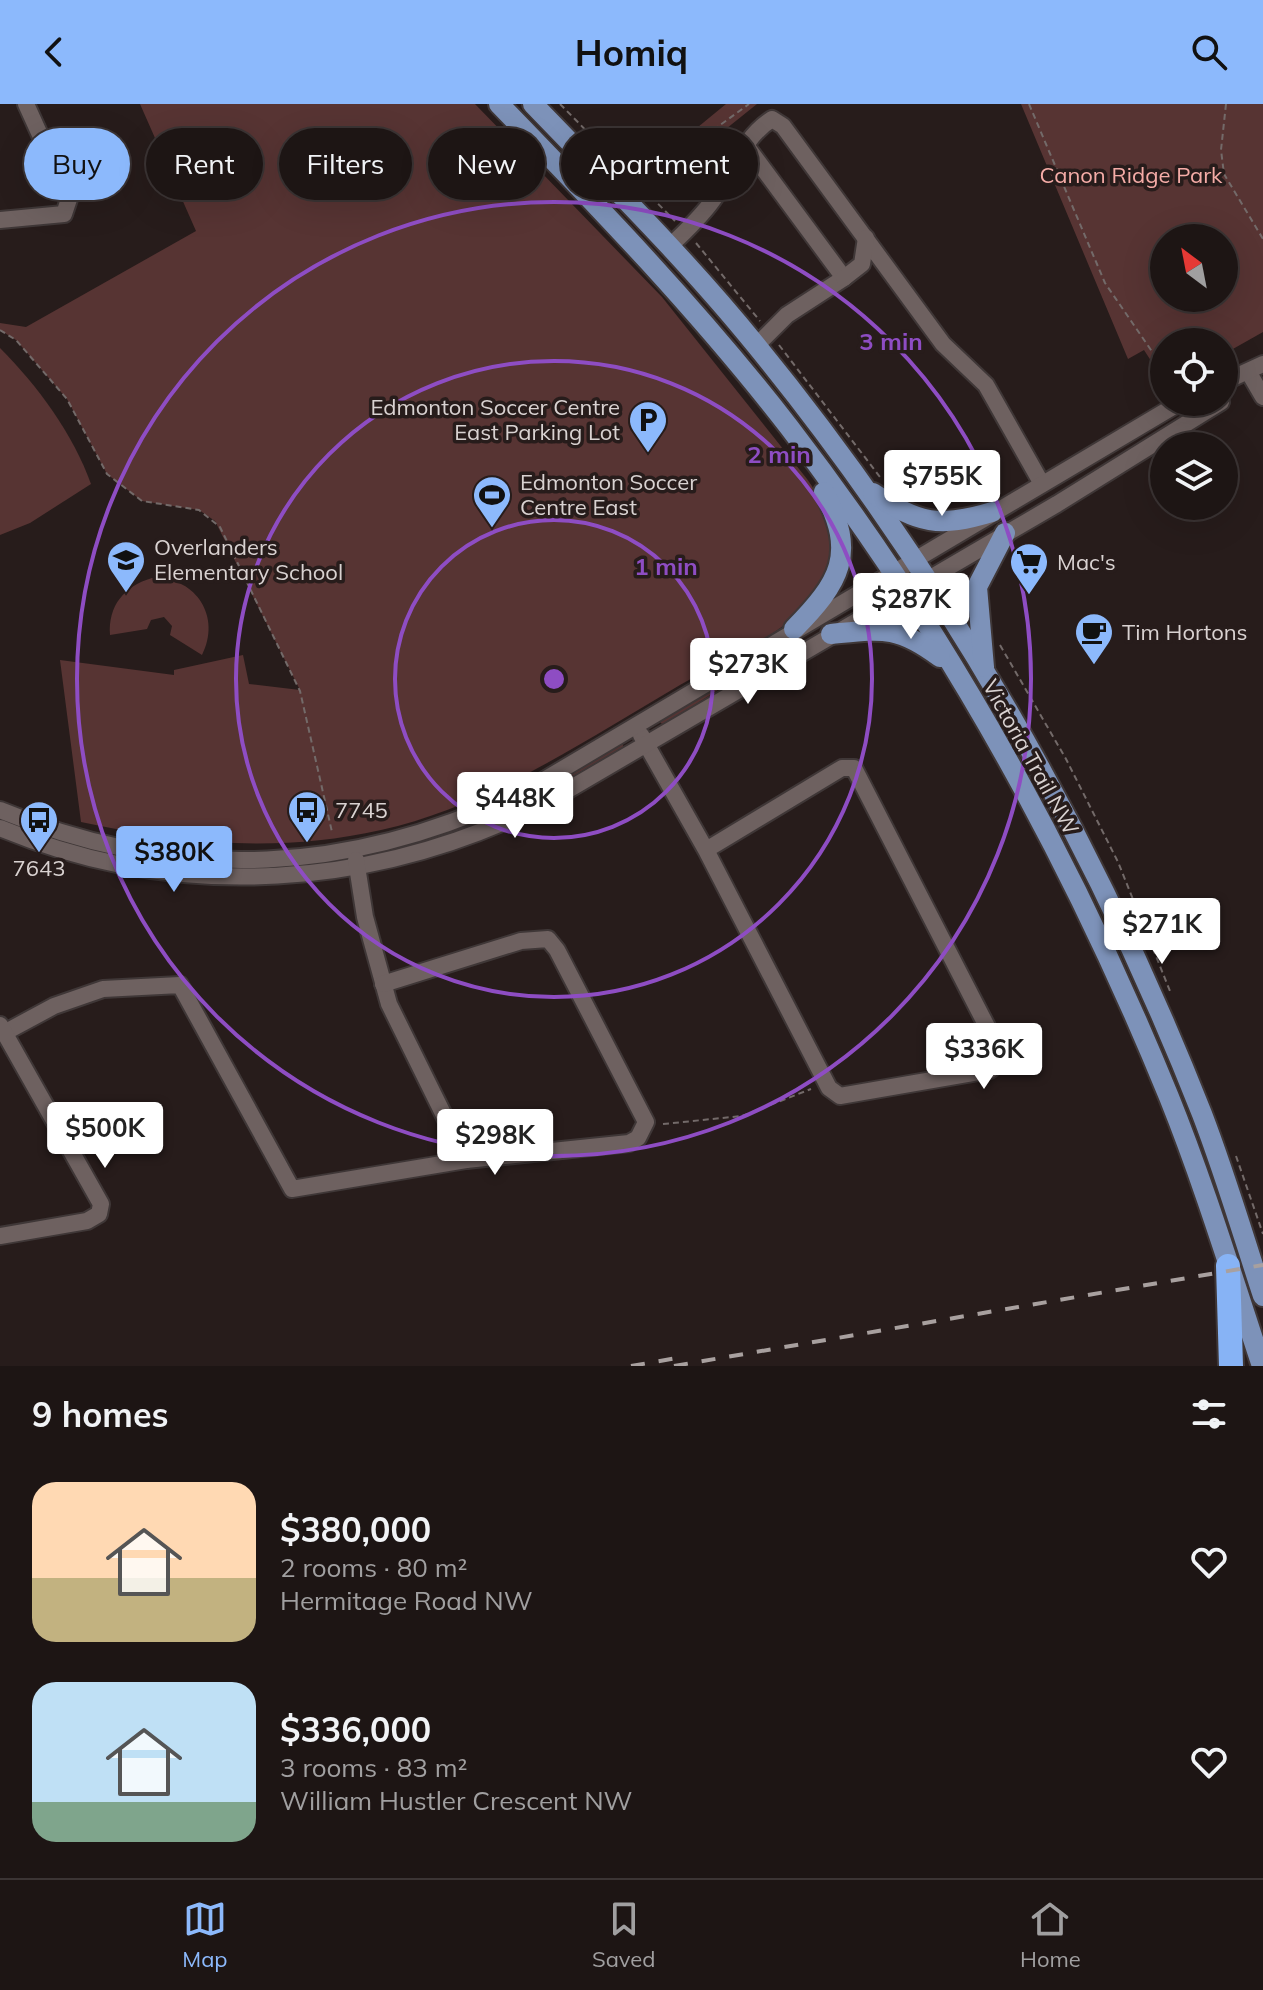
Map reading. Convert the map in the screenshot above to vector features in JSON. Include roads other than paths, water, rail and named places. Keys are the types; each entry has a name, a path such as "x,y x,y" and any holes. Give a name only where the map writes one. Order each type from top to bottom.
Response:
{"highway":[{"path":"1228,1266 1231,1366"}],"main road":[{"name":"Victoria Trail NW","path":"499,104 651,261 790,428 893,571 953,666 1039,817 1090,920 1170,1099 1262,1366"},
{"name":"Victoria Trail NW","path":"533,104 670,246 756,346 864,486 985,671 1085,854 1160,1016 1202,1115 1263,1296"},
{"path":"651,261 670,246"},
{"path":"790,428 832,507 842,541 840,565 831,588 794,629"},
{"path":"864,486 905,514 926,521 962,521 992,512"},
{"path":"985,671 977,587 1005,533"},
{"path":"831,634 892,630 915,638 953,666"}],"street":[{"path":"0,220 64,214 69,199 26,104"},
{"path":"758,129 772,119 783,126 943,344 986,385 1042,484"},
{"path":"758,162 844,278"},
{"path":"670,246 713,200"},
{"path":"756,346 787,315 862,264 866,238"},
{"path":"1238,385 1256,368 1263,397"},
{"path":"0,828 67,853 167,874 268,878 356,859 502,802 636,726 669,703 1157,416"},
{"path":"0,810 77,836 174,856 272,860 413,855 491,828 549,801 906,592 1196,416"},
{"path":"636,726 706,850 826,1083 840,1096 990,1070 1000,1055 854,768 842,768 706,850"},
{"path":"356,859 389,1004 466,1160"},
{"path":"0,1236 87,1221 99,1214 101,1204 2,1029 103,989 180,985 292,1189 466,1160 629,1143 638,1138 646,1122 557,950 548,939 521,941 383,984"}],"railway":[{"path":"674,1366 1263,1265"},
{"path":"631,1366 683,1357"}],"place":[{"name":"Edmonton Soccer Centre East Parking Lot","path":"648,454"},
{"name":"Edmonton Soccer Centre East","path":"492,529"},
{"name":"Overlanders Elementary School","path":"126,594"},
{"name":"Mac's","path":"1029,596"},
{"name":"Tim Hortons","path":"1094,666"},
{"name":"7745","path":"307,844"},
{"name":"7643","path":"39,854"}],"park label":[{"name":"Canon Ridge Park","path":"1131,175"}]}
